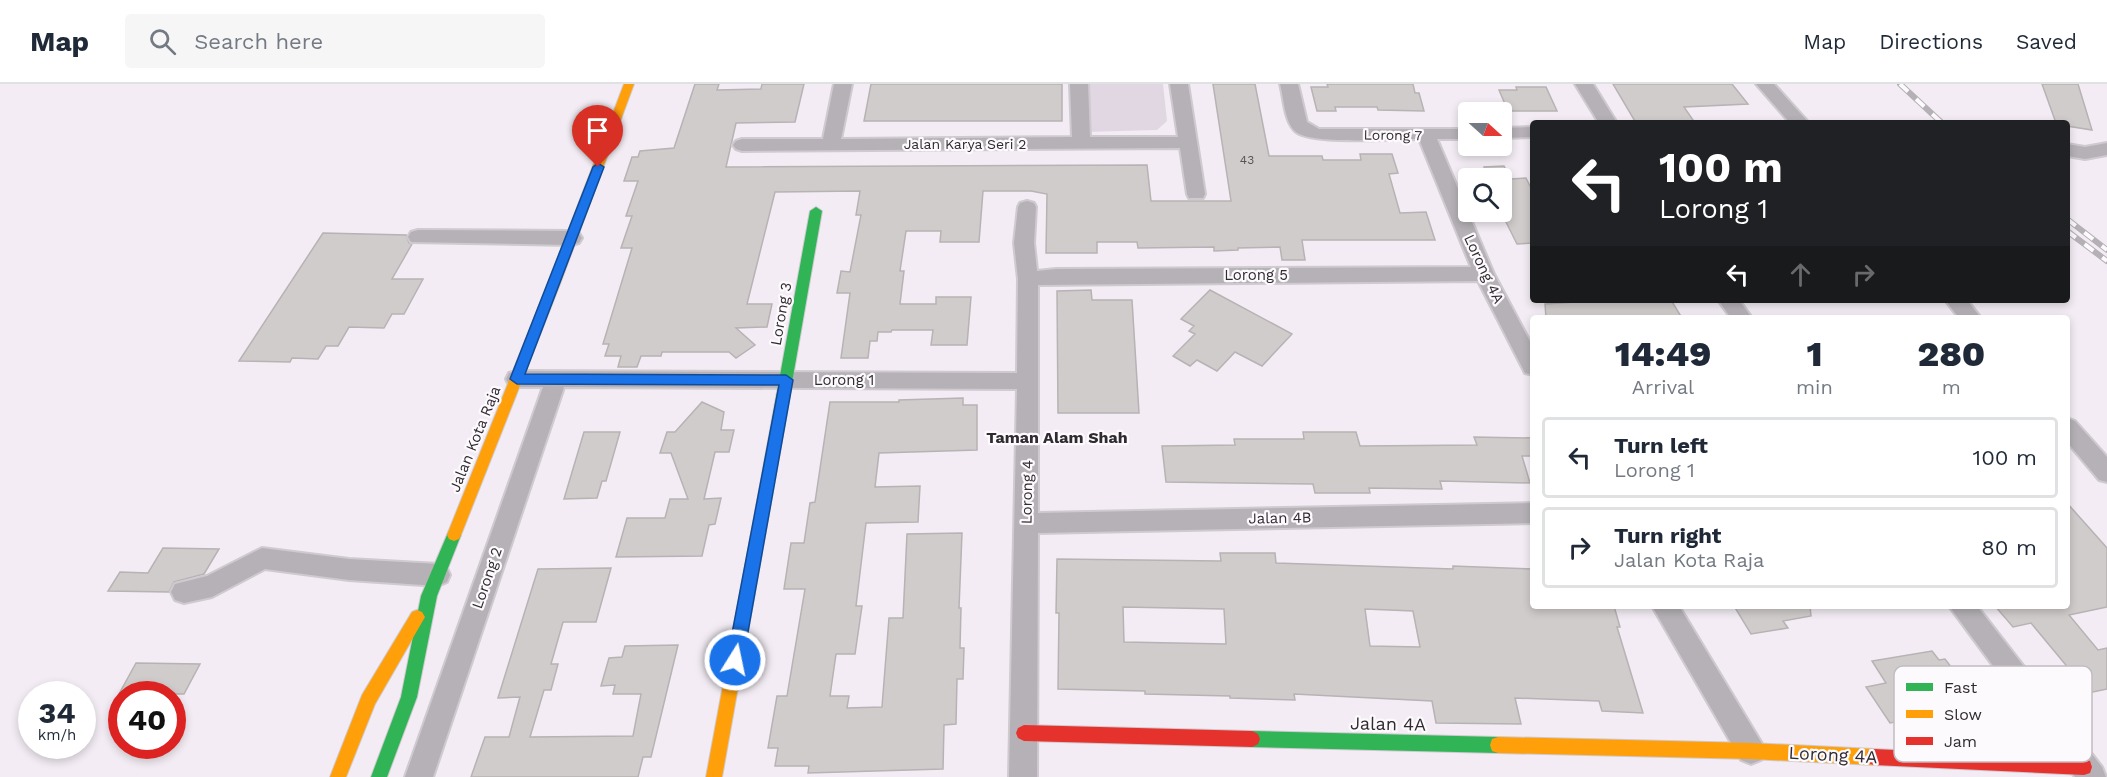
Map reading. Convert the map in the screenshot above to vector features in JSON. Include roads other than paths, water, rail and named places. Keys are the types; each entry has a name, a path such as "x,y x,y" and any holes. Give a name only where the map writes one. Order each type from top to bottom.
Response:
{"street":[{"name":"Jalan Kota Raja","path":"379,777 409,697 434,585 572,238 629,84"},
{"path":"831,145 843,84"},
{"path":"1079,84 1082,143"},
{"path":"1179,84 1196,194"},
{"name":"Lorong 7","path":"1288,84 1298,123 1303,129 1317,134 1458,134"},
{"path":"1584,84 1606,120"},
{"path":"1766,84 1797,120"},
{"path":"1512,133 1530,132"},
{"name":"Lorong 4A","path":"1426,135 1484,274 1530,361"},
{"name":"Jalan Karya Seri 2","path":"742,145 1188,142"},
{"path":"2070,150 2085,153 2107,149"},
{"name":"Lorong 4","path":"1023,777 1028,381 1028,279 1024,243 1027,207"},
{"name":"Lorong 3","path":"714,777 816,211"},
{"path":"418,237 572,238"},
{"name":"Lorong 5","path":"1028,279 1056,276 1484,274"},
{"path":"1730,303 1740,315"},
{"path":"1958,303 1968,315"},
{"name":"Lorong 1","path":"517,379 1028,381"},
{"name":"Lorong 2","path":"418,777 556,380"},
{"path":"2070,430 2107,472"},
{"name":"Jalan 4B","path":"1026,523 1530,513"},
{"path":"184,592 212,586 262,558 303,566 366,572 434,585 368,700 338,777"},
{"path":"1667,609 1751,751"},
{"path":"1964,609 2008,666"},
{"name":"Jalan 4A","path":"1024,733 1751,751"},
{"name":"Lorong 4A","path":"1751,751 1894,760"},
{"name":"Lorong 4A","path":"1928,762 2088,772"}],"railway":[{"path":"1900,84 1939,120"},
{"path":"2070,221 2107,250"},
{"path":"2070,233 2107,261"}],"district":[{"name":"Taman Alam Shah","path":"1057,437"}]}
